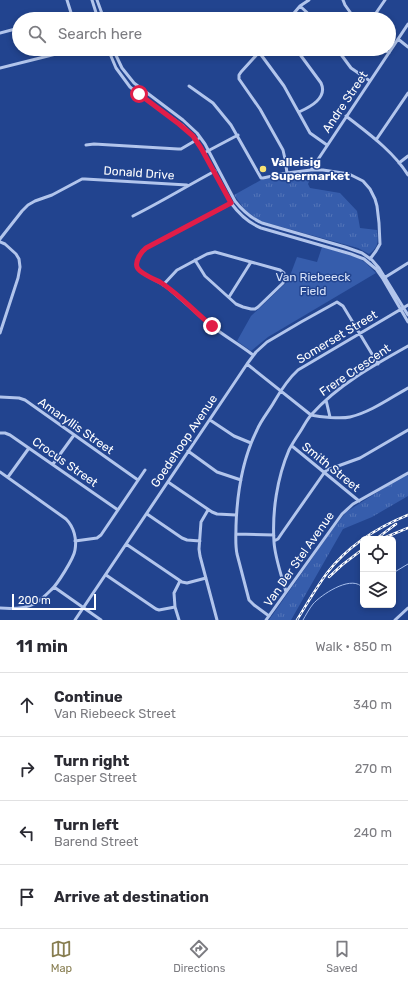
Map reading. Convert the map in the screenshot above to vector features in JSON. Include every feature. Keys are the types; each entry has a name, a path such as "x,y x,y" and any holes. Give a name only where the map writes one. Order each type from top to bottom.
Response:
{"street":[{"path":"67,0 71,12"},
{"path":"92,0 96,12"},
{"path":"97,0 101,12"},
{"path":"295,12 300,6 309,0"},
{"path":"343,0 350,12"},
{"path":"377,12 385,0"},
{"path":"300,6 306,12"},
{"name":"Andre Street","path":"396,43 408,24"},
{"path":"0,33 12,30"},
{"path":"398,40 408,47"},
{"path":"0,68 48,56"},
{"path":"111,56 118,71 134,91 186,129 196,140 231,203 243,217 258,227 369,260"},
{"path":"116,56 122,68 138,87 192,127 201,138 235,201 247,214 260,222 362,253 384,278 402,308 408,322"},
{"path":"256,56 239,75 240,81 260,109 283,150 287,173"},
{"path":"262,56 284,86 311,134 327,144"},
{"path":"299,112 316,103 321,96 323,89 321,83 301,56"},
{"path":"342,56 353,70 370,81"},
{"name":"Andre Street","path":"311,170 387,56"},
{"path":"118,71 122,68"},
{"path":"189,86 214,103 231,124 260,177 263,178 287,173 323,170 349,174 362,181 370,189 377,202 380,242 379,246 369,260"},
{"path":"376,140 408,93"},
{"path":"346,116 390,152 408,175"},
{"path":"204,153 238,135"},
{"path":"86,145 98,144 181,149 201,138"},
{"path":"399,163 408,156"},
{"path":"133,216 154,206 218,169"},
{"name":"Donald Drive","path":"0,241 28,205 52,195 79,180 90,179 188,185"},
{"path":"235,201 146,248 136,264 140,271 163,285 212,326 254,354"},
{"path":"0,241 16,254 19,259 20,267 18,278 0,332"},
{"path":"163,285 175,272 195,260 208,253 215,252 282,271 286,277 283,282 258,307 248,309 239,305 228,297 204,276 195,260"},
{"path":"228,297 251,262"},
{"path":"384,278 408,263"},
{"name":"Goedehoop Avenue","path":"75,620 254,354 267,342 336,302 343,306 359,334"},
{"name":"Somerset Street","path":"269,616 249,600 236,554 236,515 241,480 251,443 257,430 281,391 290,378 302,367 408,305"},
{"path":"402,308 408,315"},
{"path":"359,334 378,364"},
{"name":"Frere Crescent","path":"286,592 276,555 274,541 274,509 285,463 292,446 310,415 326,400 344,386 408,346"},
{"path":"247,364 310,415 345,418 350,417 373,408 408,388"},
{"name":"Amaryllis Street","path":"0,397 21,399 138,480"},
{"path":"326,400 330,417"},
{"path":"210,420 236,437 251,443"},
{"path":"274,541 282,533 324,472 360,458 408,430"},
{"name":"Crocus Street","path":"0,433 10,435 118,510"},
{"path":"52,464 74,435"},
{"name":"Smith Street","path":"292,446 359,501"},
{"path":"8,477 29,448"},
{"path":"188,451 218,472 241,480"},
{"path":"76,541 97,538 100,536 145,470"},
{"path":"0,472 66,519 73,529 76,541 76,550 73,558 51,590 32,605 21,608 0,608"},
{"name":"Van Der Stel Avenue","path":"266,620 340,516 348,508 359,501 408,473"},
{"path":"168,482 208,510 217,514 236,515"},
{"path":"208,510 201,522 200,553 217,620"},
{"path":"147,514 182,538 200,541"},
{"path":"236,534 274,535"},
{"path":"126,544 180,581 187,583 206,578"},
{"path":"106,575 156,609 159,610 176,607"},
{"path":"179,620 174,593 180,581"},
{"path":"54,587 101,620"},
{"path":"395,620 408,608"}],"green space":[{"name":"Van Riebeeck Field","path":"313,172 308,184 310,188 340,193 357,211 360,228 377,230 377,244 375,249 369,254 358,248 260,221 245,210 234,195 261,180"},
{"name":"Van Riebeeck Field","path":"322,247 357,257 366,263 376,273 268,337 251,351 237,341 251,316 288,281 297,257 317,262"},
{"path":"408,473 408,496 372,517 343,529 291,620 269,620 346,512"}],"waterway":[{"path":"395,572 408,564"},
{"path":"303,620 313,604 322,596 336,588 350,583 360,586"}],"railway":[{"path":"297,620 327,573 344,554 374,532 408,515"},
{"path":"380,536 396,524"},
{"path":"388,536 408,528"},
{"path":"329,577 360,551"}],"place":[{"name":"Valleisig Supermarket","path":"263,169"}],"route":[{"path":"139,94 186,129 193,136 231,203 146,248 137,260 136,264 140,271 171,290 212,326"}]}
